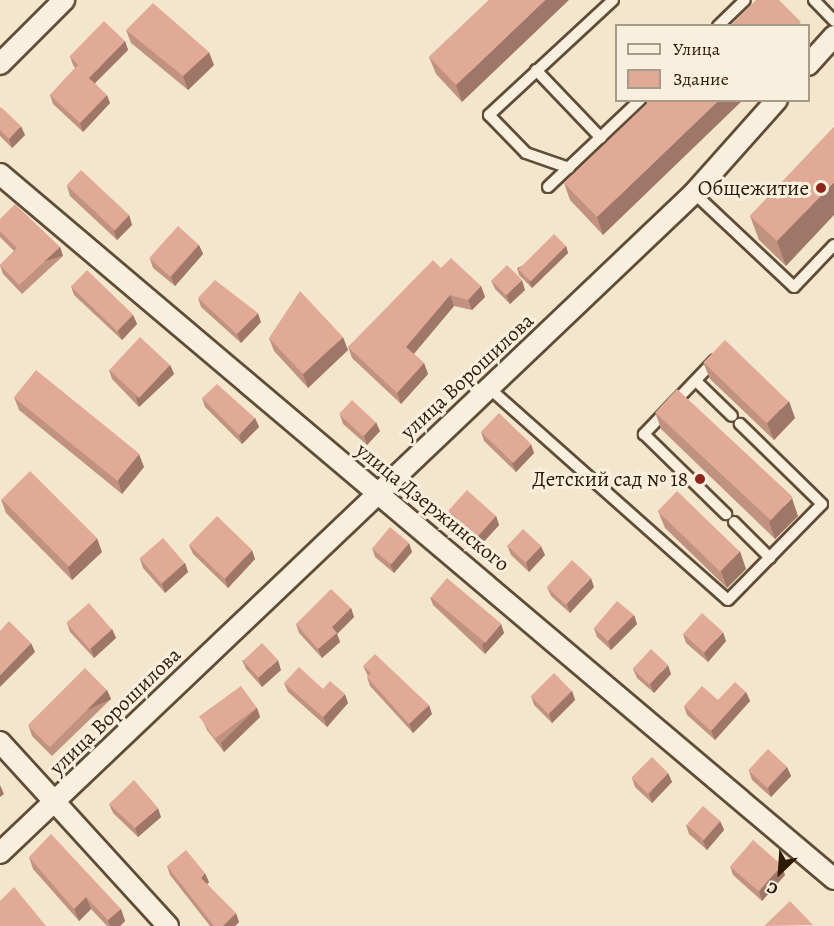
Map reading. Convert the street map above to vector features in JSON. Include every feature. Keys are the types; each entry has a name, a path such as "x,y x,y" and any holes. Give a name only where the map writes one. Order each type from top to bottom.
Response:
{"street":[{"path":"0,64 64,0"},
{"path":"810,63 834,36"},
{"name":"улица Ворошилова","path":"0,853 694,193 775,102"},
{"name":"улица Дзержинского","path":"0,174 834,879"},
{"path":"0,742 168,926"}],"lane":[{"path":"569,168 526,153 489,115 613,0"},
{"path":"720,24 745,0"},
{"path":"814,0 834,21"},
{"path":"536,70 601,138"},
{"path":"548,187 638,102"},
{"path":"694,193 794,287 834,244"},
{"path":"720,356 644,434 770,558"},
{"path":"489,388 655,524 728,600 822,504 696,381"}],"building":[{"path":"489,0 545,0 456,85 429,57"},
{"path":"756,0 779,0 801,22 800,24 732,24"},
{"path":"153,3 209,52 183,76 126,30"},
{"path":"104,21 125,41 89,78 107,95 80,123 50,95 78,65 70,56"},
{"path":"649,102 717,102 597,217 564,183"},
{"path":"1,107 21,126 9,139 0,130"},
{"path":"834,127 834,182 777,241 750,216"},
{"path":"81,170 129,215 115,230 67,185"},
{"path":"15,204 60,247 19,285 0,265 17,248 0,231 0,219"},
{"path":"178,226 199,245 170,277 149,258"},
{"path":"554,234 566,246 531,281 519,269"},
{"path":"451,258 481,286 468,300 450,295 406,347 424,363 397,393 348,347 433,260 441,268"},
{"path":"507,265 522,280 506,295 491,281"},
{"path":"87,270 133,314 117,331 71,287"},
{"path":"215,280 258,313 237,334 198,298"},
{"path":"300,291 343,337 303,374 269,338"},
{"path":"140,337 170,365 139,398 109,370"},
{"path":"725,340 788,401 767,423 703,362"},
{"path":"36,370 139,454 117,481 14,397"},
{"path":"217,384 255,418 239,435 202,398"},
{"path":"677,389 793,497 771,520 655,412"},
{"path":"352,400 376,423 363,436 339,414"},
{"path":"499,413 531,444 513,463 481,432"},
{"path":"30,471 97,538 69,566 2,499"},
{"path":"467,490 496,516 477,537 448,511"},
{"path":"677,491 740,551 720,572 658,511"},
{"path":"217,516 252,550 224,579 189,545"},
{"path":"390,527 409,543 391,565 372,548"},
{"path":"523,529 541,546 526,563 507,546"},
{"path":"163,538 185,563 161,583 140,558"},
{"path":"572,560 591,578 566,605 547,587"},
{"path":"447,578 501,624 485,643 431,597"},
{"path":"331,589 351,608 332,627 337,633 318,649 296,624"},
{"path":"617,601 634,615 608,641 594,628"},
{"path":"89,603 112,629 89,649 66,623"},
{"path":"702,613 723,632 704,653 683,634"},
{"path":"9,621 31,643 0,675 0,631"},
{"path":"262,643 278,660 259,678 243,661"},
{"path":"651,649 668,665 649,684 633,669"},
{"path":"375,654 429,705 409,724 367,677 371,673 363,666"},
{"path":"299,667 323,689 330,681 345,694 323,717 284,683"},
{"path":"85,668 107,690 50,747 28,725"},
{"path":"554,673 572,691 548,714 531,696"},
{"path":"735,682 746,692 711,731 684,706 702,686 718,700"},
{"path":"241,686 257,708 215,738 199,717"},
{"path":"768,749 787,767 767,788 748,770"},
{"path":"652,757 668,773 648,794 631,778"},
{"path":"134,780 158,808 135,828 109,804"},
{"path":"703,806 720,821 704,840 687,825"},
{"path":"51,834 121,909 108,920 86,897 74,909 29,857"},
{"path":"753,840 782,865 759,891 730,866"},
{"path":"186,850 205,873 201,878 236,913 223,926 214,926 167,866"},
{"path":"14,887 46,926 0,926 0,901"},
{"path":"790,901 813,925 764,926"}],"place":[{"name":"Общежитие","path":"821,188"},
{"name":"Детский сад № 18","path":"700,479"}]}
